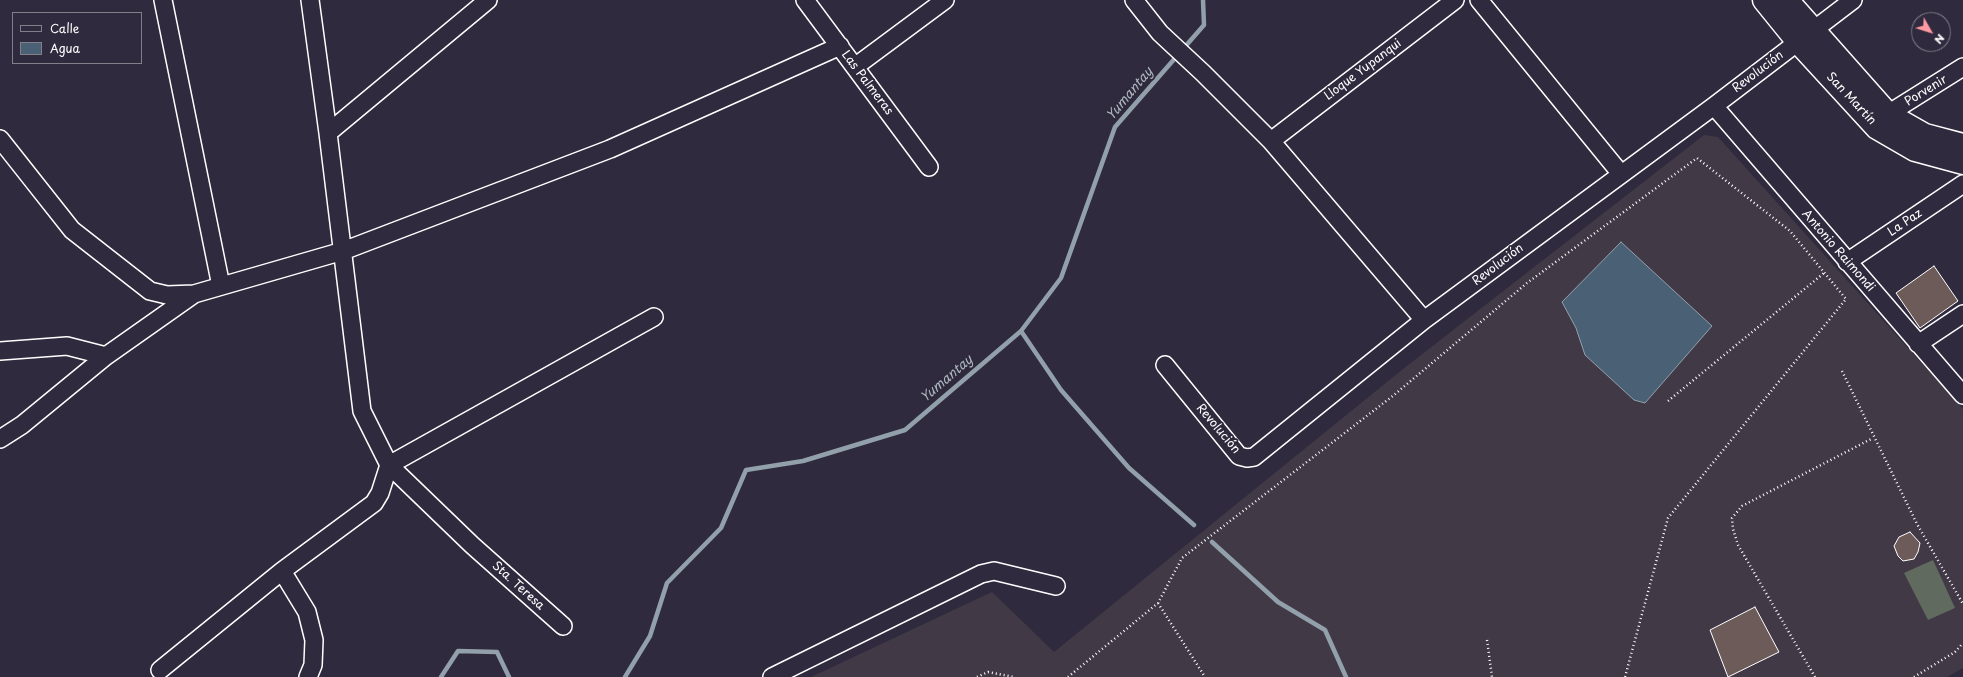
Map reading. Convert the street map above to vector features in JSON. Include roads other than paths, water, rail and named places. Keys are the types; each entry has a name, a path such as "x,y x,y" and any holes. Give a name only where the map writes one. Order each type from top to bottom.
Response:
{"main road":[{"name":"San Martín","path":"1764,0 1805,36 1888,114 1925,135 1963,144"},
{"name":"San Martín","path":"1787,0 1805,36 1877,128 1915,150 1963,163"}],"street":[{"path":"163,0 221,286"},
{"name":"Sta. Teresa","path":"310,0 362,411 389,465 472,545 563,626"},
{"path":"328,133 488,0"},
{"name":"Las Palmeras","path":"805,0 856,66 929,167"},
{"path":"856,66 945,0"},
{"path":"1134,0 1160,33 1204,73 1271,141 1424,320"},
{"name":"Lloque Yupanqui","path":"1271,141 1455,0"},
{"path":"1479,0 1621,174"},
{"name":"Revolución","path":"1165,365 1239,456 1247,458 1254,456 1424,320 1714,106 1852,0"},
{"path":"0,139 72,230 150,291 167,295 194,294 343,252 610,149 840,46"},
{"name":"Porvenir","path":"1888,114 1963,67"},
{"name":"Antonio Raimondi","path":"1714,106 1963,395"},
{"name":"La Paz","path":"1847,262 1963,184"},
{"path":"0,439 22,425 106,356 194,294"},
{"path":"1918,344 1963,314"},
{"path":"160,670 282,571 374,503 380,493 389,465 654,317"},
{"path":"0,350 67,346 106,356"},
{"path":"282,571 307,612 314,640 313,666 308,677"},
{"path":"772,677 981,574 994,571 1056,586"}],"water":[{"path":"1621,242 1712,326 1645,403 1634,400 1585,355 1576,328 1562,302"}],"waterway":[{"name":"Yumantay","path":"625,677 650,636 667,583 721,528 746,470 803,461 905,430 1021,331 1061,278 1115,127 1204,25 1203,0"},
{"path":"1021,331 1061,390 1129,468 1194,525"},
{"path":"1212,542 1278,602 1325,630 1346,677"},
{"name":"Yumantay","path":"441,677 458,651 497,652 509,677"}]}
